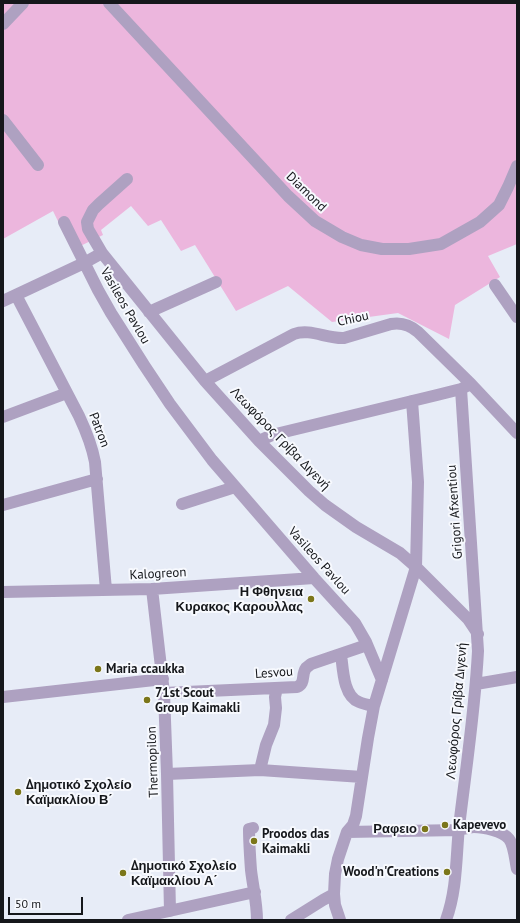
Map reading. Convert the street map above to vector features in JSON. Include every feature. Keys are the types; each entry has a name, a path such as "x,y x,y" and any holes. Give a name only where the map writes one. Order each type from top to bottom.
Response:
{"street":[{"path":"3,24 23,3"},
{"name":"Diamond","path":"109,3 283,190 315,222 342,238 361,245 382,249 409,249 441,244 480,222 499,205 517,166"},
{"path":"3,120 38,165"},
{"name":"Λεωφόρος Γρίβα Διγενή","path":"127,179 96,207 87,222 88,229 102,253 205,381 259,441 308,491 356,527 400,553 468,619 478,634 476,684 459,830 455,880 450,910 446,920"},
{"name":"Vasileos Pavlou","path":"64,222 111,313 170,404 197,441 235,487 355,623 367,645 382,680"},
{"path":"3,301 102,253"},
{"path":"149,312 216,282"},
{"path":"495,285 511,297 517,317"},
{"name":"Patron","path":"16,295 79,416 90,442 96,462 106,590"},
{"name":"Chiou","path":"205,381 299,332 344,338 391,324 400,323 412,327 418,332 466,386 517,433"},
{"path":"259,441 272,435 412,401 466,386"},
{"name":"Grigori Afxentiou","path":"466,386 478,634"},
{"path":"3,417 67,394"},
{"path":"340,920 335,905 334,894 335,874 338,859 347,832 353,825 356,816 374,706 416,567 418,482 412,401"},
{"path":"3,505 97,479"},
{"path":"182,504 235,487"},
{"name":"Kalogreon","path":"3,592 152,589 314,578"},
{"name":"Thermopilon","path":"152,589 164,693 170,911"},
{"name":"Lesvou","path":"164,693 297,687 301,685 306,668 311,664 367,645"},
{"path":"341,654 345,683 349,692 358,702 374,706"},
{"path":"476,684 517,677"},
{"path":"3,697 163,679"},
{"path":"260,770 266,744 274,725 276,708 275,697 277,688"},
{"path":"167,774 260,770 362,778"},
{"path":"347,832 459,830 480,827 500,832 509,839 517,869"},
{"path":"254,828 249,829 249,846 258,920"},
{"path":"128,920 255,892"},
{"path":"291,920 334,894"}],"shaded area":[{"path":"3,3 517,3 517,244 488,256 500,277 455,305 449,339 398,313 332,322 288,286 236,311 195,245 181,251 161,220 148,226 131,206 101,230 103,235 72,250 53,211 3,239"}],"place":[{"name":"Η Φθηνεια Κυρακος Καρουλλας","path":"311,599"},
{"name":"Maria ccaukka","path":"98,669"},
{"name":"71st Scout Group Kaimakli","path":"147,700"},
{"name":"Δημοτικό Σχολείο Καϊμακλίου Β΄","path":"18,792"},
{"name":"Kapevevo","path":"445,825"},
{"name":"Ραφειο","path":"425,829"},
{"name":"Proodos das Kaimakli","path":"254,841"},
{"name":"Wood'n'Creations","path":"447,872"},
{"name":"Δημοτικό Σχολείο Καϊμακλίου Α΄","path":"123,873"}]}
